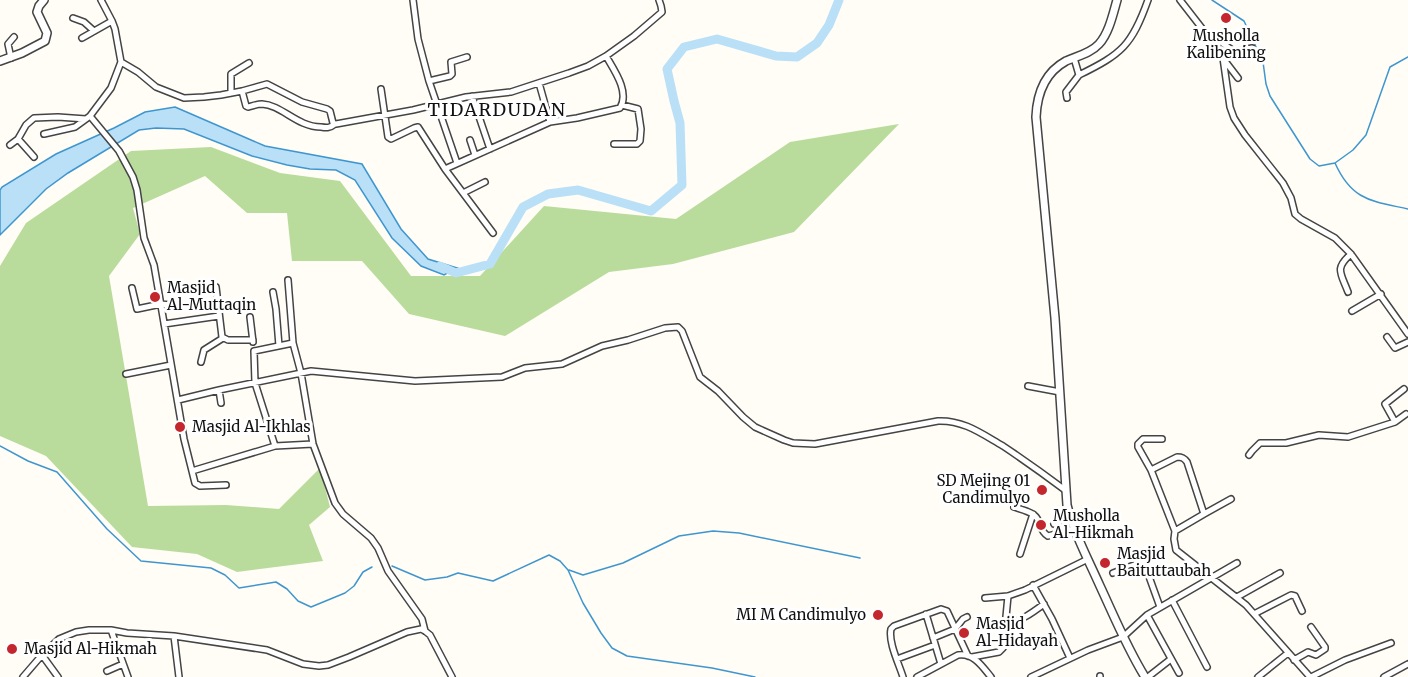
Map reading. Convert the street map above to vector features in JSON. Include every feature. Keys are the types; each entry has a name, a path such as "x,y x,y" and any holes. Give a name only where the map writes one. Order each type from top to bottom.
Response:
{"street":[{"path":"0,62 45,41 47,33 37,12 44,0"},
{"path":"44,134 75,127 88,118 111,88 121,62 117,34 101,0"},
{"path":"413,0 418,39 429,81 457,163"},
{"path":"242,91 247,107 267,105 312,127 330,127 335,124 472,96 511,92 588,66 606,56 662,12 659,0"},
{"path":"662,6 666,0"},
{"path":"1117,0 1106,34 1100,43 1093,49 1064,62 1051,72 1036,101 1035,117 1047,226 1060,392 1065,490 1069,517 1074,529 1124,637 1146,677 1171,659"},
{"path":"1067,98 1066,92 1079,75 1101,64 1132,38 1148,0"},
{"path":"1180,0 1238,78"},
{"path":"73,18 85,22 94,31"},
{"path":"82,38 112,21"},
{"path":"1207,35 1235,52 1252,48"},
{"path":"11,58 8,44 14,37"},
{"path":"606,56 621,85 622,105"},
{"path":"429,81 451,75 451,62 467,57"},
{"path":"1074,58 1079,75"},
{"path":"1223,58 1230,107 1234,118 1282,183 1291,198 1296,215 1335,238 1352,254 1408,334"},
{"path":"121,62 156,87 181,98 204,98 265,84 271,85 302,102 327,109 335,124"},
{"path":"231,93 231,74 249,63"},
{"path":"539,83 550,122"},
{"path":"381,89 388,138 391,139 418,127 445,169 493,233"},
{"path":"472,96 490,149"},
{"path":"445,169 550,122 604,113 620,108 622,105"},
{"path":"614,144 637,144 640,141 638,109 622,105"},
{"path":"10,145 18,139 25,126 34,118 88,118 102,129 119,151 137,190 144,238 153,260 184,439 195,483 198,486 226,485"},
{"path":"18,139 34,157"},
{"path":"470,140 475,155"},
{"path":"463,192 485,182"},
{"path":"1348,292 1340,271 1341,266 1352,254"},
{"path":"288,280 293,343 314,444 335,503 343,514 371,538 392,578 422,619 425,631 435,643 452,677"},
{"path":"216,287 223,338"},
{"path":"132,288 137,309 161,304 180,306"},
{"path":"273,292 279,346"},
{"path":"1353,311 1381,294"},
{"path":"164,324 219,316"},
{"path":"250,317 255,383 274,446"},
{"path":"178,400 317,371 415,381 502,377 525,368 562,364 602,346 665,328 679,327 700,377 756,427 784,440 793,443 816,444 948,421 978,430 1065,490"},
{"path":"1387,337 1395,348 1408,342"},
{"path":"223,338 253,340"},
{"path":"201,362 204,350 223,338"},
{"path":"254,351 293,343"},
{"path":"126,374 171,365"},
{"path":"1028,386 1060,392"},
{"path":"1395,422 1385,404 1404,389"},
{"path":"219,390 221,403"},
{"path":"1249,455 1257,445 1263,443 1293,442 1319,435 1348,437 1395,422 1408,413"},
{"path":"1162,439 1143,439 1138,447 1151,470 1175,531 1176,550 1237,597 1311,677 1345,660 1391,644"},
{"path":"192,471 274,446 314,444"},
{"path":"1151,470 1177,457 1185,458 1204,514"},
{"path":"1175,531 1231,499"},
{"path":"1014,507 1033,514 1042,532 1048,536 1074,529"},
{"path":"1020,554 1033,514"},
{"path":"1054,524 1069,517"},
{"path":"985,598 1008,596 1025,590 1088,559"},
{"path":"1113,573 1142,562 1161,607"},
{"path":"1031,677 1088,650 1124,637 1147,615 1237,563"},
{"path":"1237,597 1280,573"},
{"path":"1033,585 1070,658"},
{"path":"1254,614 1291,595 1295,596 1302,611"},
{"path":"917,677 960,655 970,657 1003,650 1008,596"},
{"path":"1172,600 1206,667"},
{"path":"1004,624 1013,623 1030,615 1044,604"},
{"path":"903,677 889,635 891,629 926,614 945,609 970,657 991,677"},
{"path":"926,614 940,664"},
{"path":"1147,615 1179,673"},
{"path":"933,638 955,629 967,617"},
{"path":"1293,660 1309,652 1316,655 1325,649 1311,627"},
{"path":"23,677 59,639 89,630 174,636 267,650 303,664 321,666 349,657 407,632 418,629 425,631"},
{"path":"111,630 128,677"},
{"path":"174,636 179,677"},
{"path":"897,659 935,645"},
{"path":"1258,677 1288,653"},
{"path":"42,655 58,677"},
{"path":"107,671 123,664"},
{"path":"1384,677 1408,664"}],"green space":[{"path":"899,124 794,232 673,264 609,272 505,336 409,314 362,261 292,261 287,213 247,213 205,176 133,208 140,234 109,276 148,506 226,505 279,509 320,468 330,507 309,525 323,561 237,572 197,554 132,547 46,456 0,436 0,266 26,223 131,151 211,147 280,173 340,181 411,276 480,276 544,206 676,219 790,142"}],"water":[{"path":"175,107 265,146 362,164 401,229 428,259 457,268 444,275 421,266 392,238 355,180 336,170 310,169 252,156 184,129 139,130 46,189 0,235 0,190 2,187 56,154 145,112"}],"waterway":[{"path":"440,266 456,273 490,264 523,207 548,194 578,190 651,211 682,185 680,123 667,69 684,47 717,39 776,56 797,57 817,43 829,25 839,0"},
{"path":"1212,0 1244,21 1263,62 1270,96 1310,159 1319,166 1335,163 1353,150 1366,135 1390,67 1408,57"},
{"path":"1335,163 1342,176 1356,192 1374,201 1408,209"},
{"path":"0,446 28,461 57,472 107,529 141,561 211,568 225,575 239,588 276,582 287,589 298,601 311,607 345,593 354,586 363,572 372,567"},
{"path":"569,570 583,575 623,563 679,536 713,531 739,533 860,558"},
{"path":"392,566 425,580 458,573 493,581 549,555 560,561 568,570 583,603 612,648 627,656 712,668 755,677"}],"place":[{"name":"Musholla Kalibening","path":"1226,18"},
{"name":"Masjid Al-Muttaqin","path":"155,297"},
{"name":"Masjid Al-Ikhlas","path":"180,427"},
{"name":"SD Mejing 01 Candimulyo","path":"1042,490"},
{"name":"Musholla Al-Hikmah","path":"1041,525"},
{"name":"Masjid Baituttaubah","path":"1105,563"},
{"name":"MI M Candimulyo","path":"878,615"},
{"name":"Masjid Al-Hidayah","path":"964,633"},
{"name":"Masjid Al-Hikmah","path":"12,649"}],"district":[{"name":"TIDARDUDAN","path":"497,110"}]}
